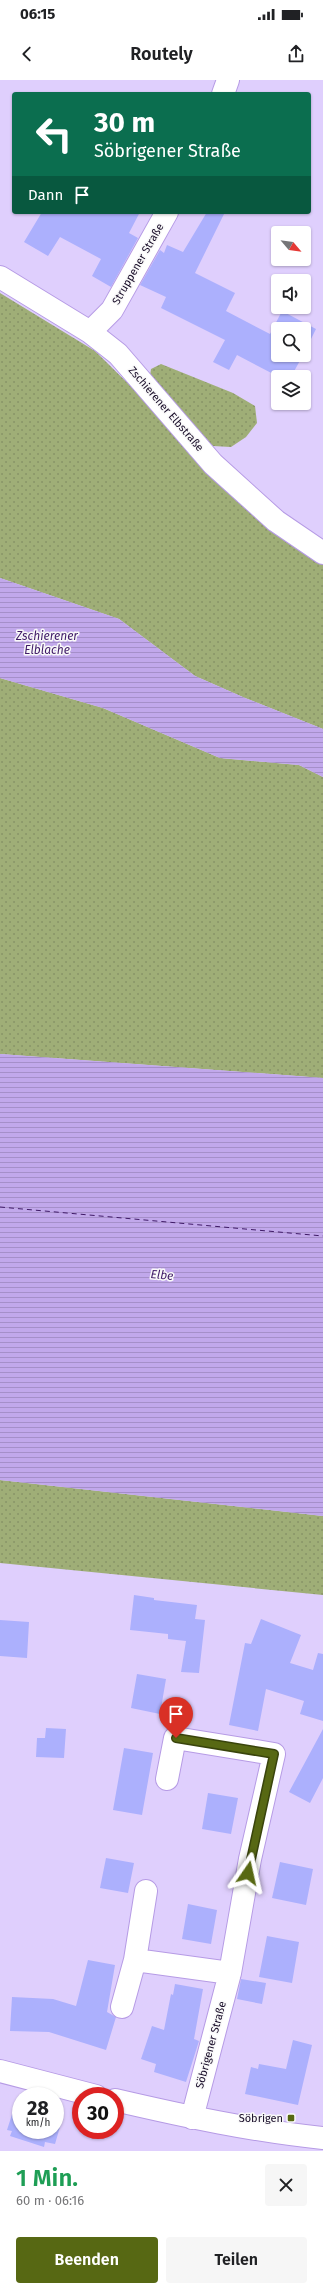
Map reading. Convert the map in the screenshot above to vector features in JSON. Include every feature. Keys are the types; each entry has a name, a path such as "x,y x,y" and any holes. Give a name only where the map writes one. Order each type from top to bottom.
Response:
{"street":[{"path":"224,92 228,80"},
{"name":"Struppener Straße","path":"90,332 112,310 166,214"},
{"name":"Zschierener Elbstraße","path":"0,277 90,332 118,354 213,464 276,521 323,552"},
{"name":"Söbrigener Straße","path":"167,1779 176,1738 274,1754 250,1859 230,1972 192,2118"},
{"path":"122,2007 135,1960 146,1891"},
{"path":"135,1960 230,1972"},
{"path":"0,2071 72,2090"},
{"path":"124,2102 192,2118 288,2134 323,2138"}],"green space":[{"path":"0,293 95,351 165,420 323,559 323,729 195,676 119,619 0,578"},
{"path":"161,364 233,393 255,406 257,423 246,437 231,447 213,446 150,376 151,369"},
{"path":"0,678 103,708 220,758 299,765 323,777 323,1078 0,1054"},
{"path":"0,1480 323,1516 323,1595 0,1563"}],"water":[{"name":"Zschierener Elblache","path":"0,578 119,619 195,676 323,729 323,777 299,765 220,758 103,708 0,678"},
{"name":"Elbe","path":"0,1054 323,1078 323,1516 0,1480"}],"building":[{"path":"41,214 139,214 129,233 138,238 111,287 92,276 101,259 60,237 48,256 24,242"},
{"path":"206,214 224,214 195,273 235,293 226,311 270,334 271,332 271,362 299,362 295,370 271,370 271,373 237,355 229,370 213,362 225,340 161,308 166,297 140,285 160,250 164,253 167,245 183,252"},
{"path":"280,314 288,314 303,322 276,322"},
{"path":"311,326 316,329 311,339"},
{"path":"134,1595 154,1598 154,1600 197,1605 195,1619 205,1620 199,1673 181,1672 186,1641 168,1639 168,1634 130,1630"},
{"path":"261,1619 301,1635 290,1663 313,1670 318,1653 323,1654 323,1721 300,1714 304,1701 266,1689 258,1731 229,1725 245,1643 251,1644"},
{"path":"0,1620 29,1622 27,1658 0,1656"},
{"path":"137,1674 166,1679 160,1714 131,1708"},
{"path":"46,1728 66,1729 64,1758 36,1757 37,1738 45,1738"},
{"path":"323,1729 323,1778 310,1803 289,1792"},
{"path":"124,1748 153,1753 142,1815 113,1810"},
{"path":"208,1793 238,1798 231,1834 202,1829"},
{"path":"106,1858 134,1863 128,1893 100,1888"},
{"path":"280,1862 313,1869 306,1905 272,1898"},
{"path":"188,1904 217,1910 211,1944 182,1939"},
{"path":"267,1936 299,1942 292,1983 259,1977"},
{"path":"88,1960 115,1965 107,2012 116,2017 106,2050 49,2032 10,2031 12,1997 53,1999 76,2006"},
{"path":"241,1979 266,1983 262,2004 237,1999"},
{"path":"175,1984 203,1989 194,2039 199,2041 186,2082 154,2072 156,2064 141,2059 152,2026 164,2030 171,1994 173,1995"},
{"path":"293,2040 312,2045 298,2105 245,2094 251,2067 258,2069 259,2064 286,2069"},
{"path":"12,2114 12,2131 7,2130"},
{"path":"19,2139 56,2139 55,2144 45,2142 44,2147"}],"ferry route":[{"path":"0,1207 323,1236"}],"place":[{"name":"Söbrigen","path":"291,2118"}],"route":[{"path":"176,1738 274,1754 248,1873"}]}
